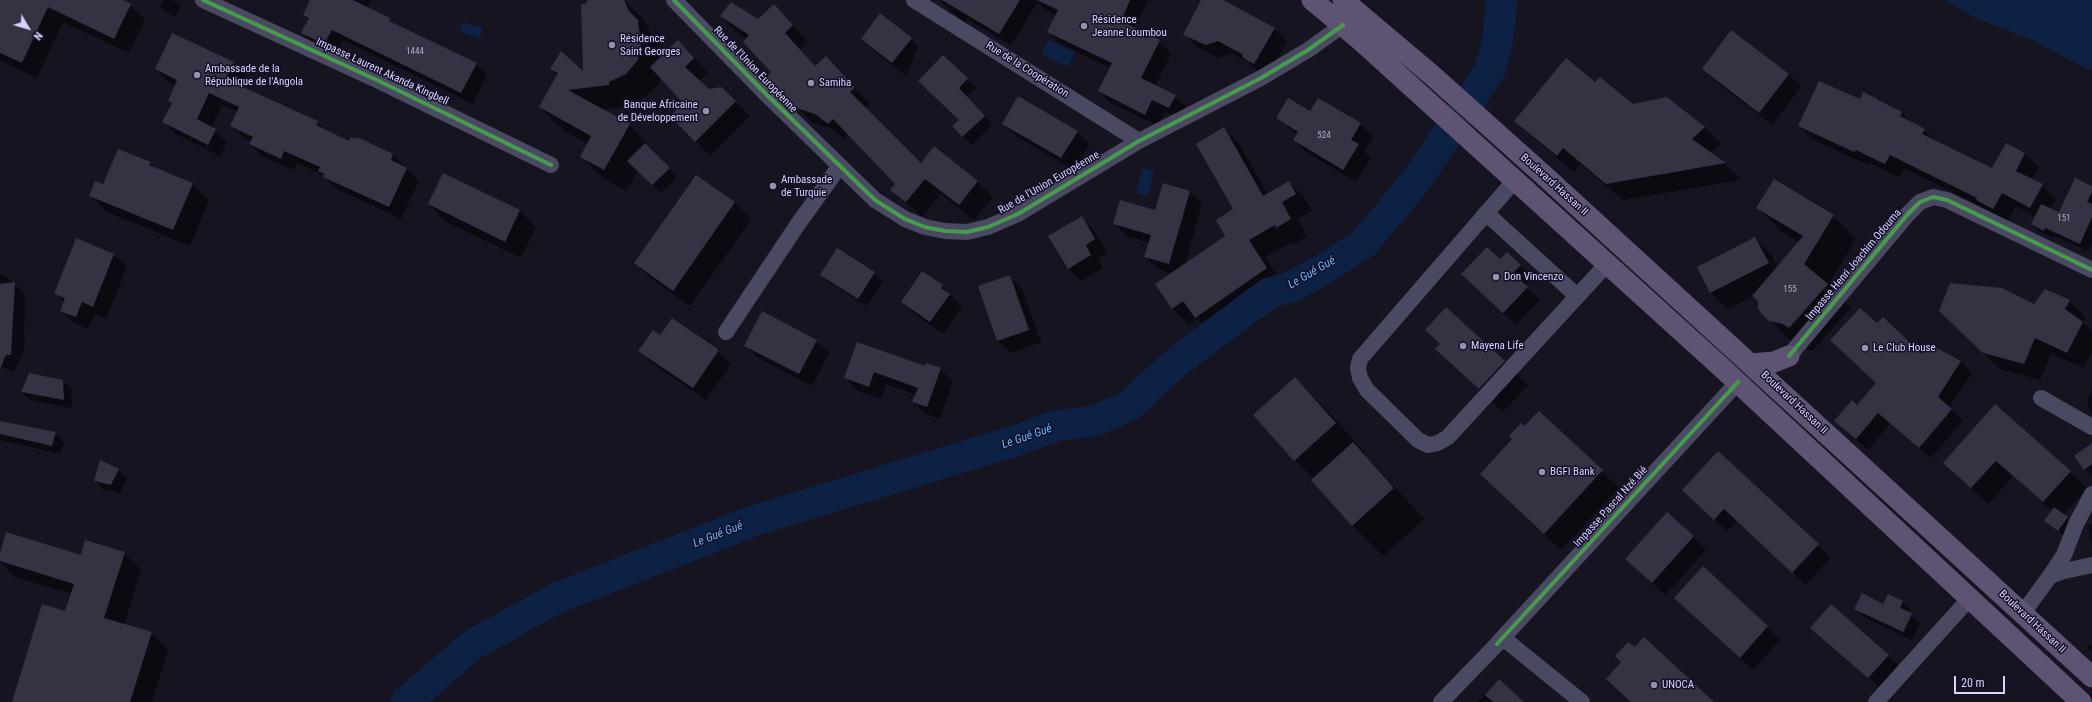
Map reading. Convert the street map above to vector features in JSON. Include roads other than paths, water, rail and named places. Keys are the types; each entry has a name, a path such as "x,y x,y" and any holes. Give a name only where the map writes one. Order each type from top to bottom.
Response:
{"main road":[{"name":"Boulevard Hassan II","path":"1312,0 1343,25 1488,155 1738,382 2081,702"},
{"name":"Boulevard Hassan II","path":"1343,0 1494,130 2092,677"},
{"path":"1751,364 1774,362 1789,356"},
{"path":"1784,394 1784,380 1789,356"}],"street":[{"name":"Impasse Laurent Akanda Kingbell","path":"203,0 420,100 551,165"},
{"name":"Rue de l'Union Européenne","path":"674,0 839,167 875,200 905,219 925,227 938,230 967,232 988,227 1018,214 1140,141 1261,78 1308,50 1343,25"},
{"name":"Rue de la Coopération","path":"914,0 1140,141"},
{"path":"726,332 794,230 839,167"},
{"path":"1515,180 1360,359 1358,368 1360,378 1367,390 1418,440 1428,445 1438,443 1448,437 1607,264"},
{"name":"Impasse Henri Joachim Odouma","path":"1789,356 1907,216 1920,202 1933,197 1947,200 2092,270"},
{"path":"1486,213 1577,296"},
{"name":"Impasse Pascal Nzé Bié","path":"1441,702 1500,641 1738,382"},
{"path":"2041,398 2092,427"},
{"path":"2023,613 2064,554 2076,524 2092,494"},
{"path":"2050,576 2064,571 2092,565"},
{"path":"1876,702 1970,598"},
{"path":"1500,641 1582,702"}],"water":[{"path":"1945,0 2092,0 2092,71 2032,40 1974,17"},
{"path":"462,22 483,28 480,38 460,32"},
{"path":"1048,40 1075,52 1068,67 1041,54"},
{"path":"1142,168 1154,171 1148,196 1136,193"}],"waterway":[{"name":"Le Gué Gué","path":"406,702 472,645 557,598 753,521 1015,441 1055,426 1094,421 1129,406 1174,364 1269,293 1291,287 1324,269 1364,243 1418,178 1490,70 1497,43 1502,0"}],"place":[{"name":"Résidence Jeanne Loumbou","path":"1084,26"},
{"name":"Résidence Saint Georges","path":"612,45"},
{"name":"Ambassade de la République de l'Angola","path":"197,75"},
{"name":"Samiha","path":"811,83"},
{"name":"Banque Africaine de Développement","path":"706,111"},
{"name":"Ambassade de Turquie","path":"773,186"},
{"name":"Don Vincenzo","path":"1496,277"},
{"name":"Mayena Life","path":"1463,346"},
{"name":"Le Club House","path":"1865,348"},
{"name":"BGFI Bank","path":"1542,472"},
{"name":"UNOCA","path":"1654,685"}]}
